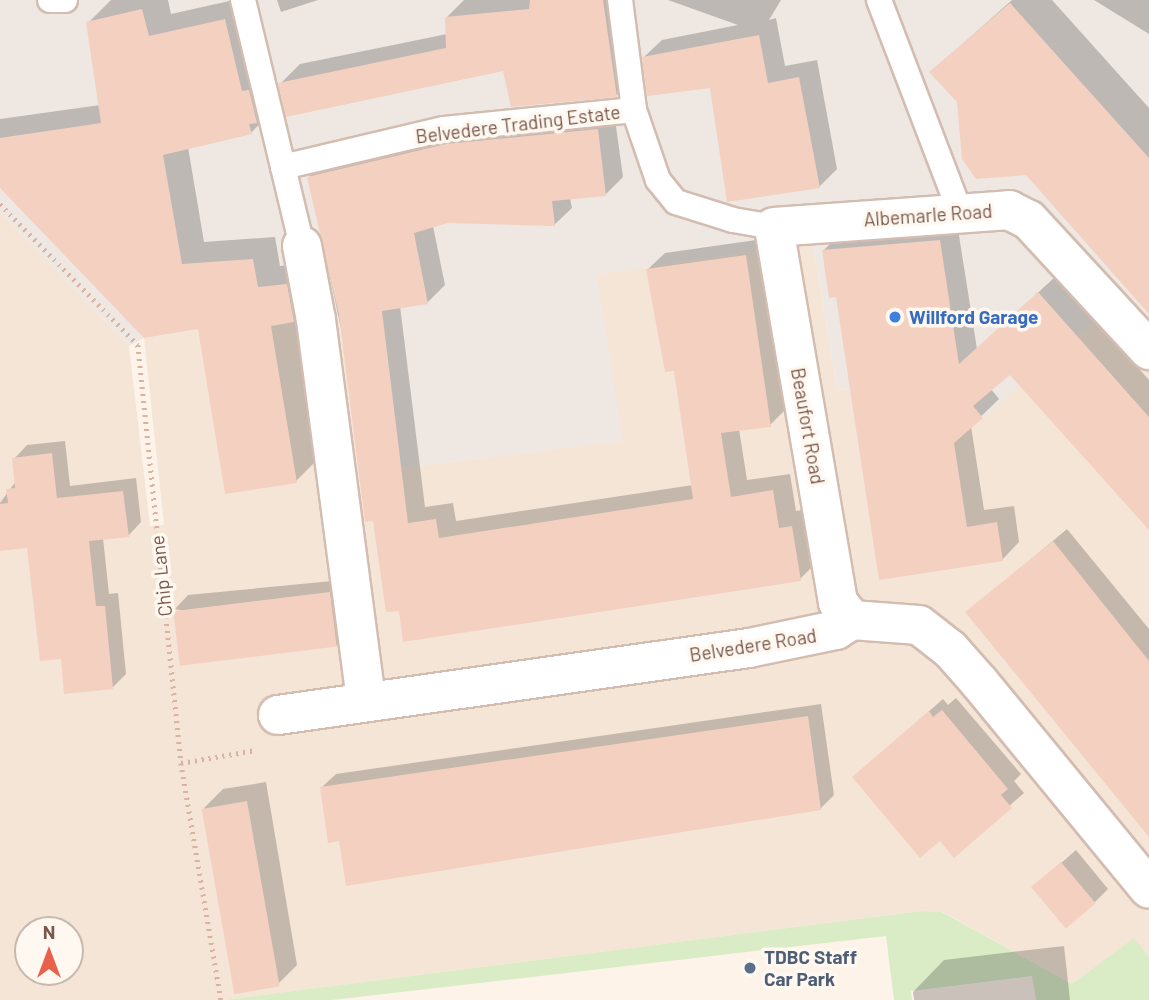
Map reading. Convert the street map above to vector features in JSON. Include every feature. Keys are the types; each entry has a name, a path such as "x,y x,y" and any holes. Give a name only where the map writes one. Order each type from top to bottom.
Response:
{"street":[{"name":"Albemarle Road","path":"774,227 1009,210 1029,220 1149,350"},
{"name":"Beaufort Road","path":"774,227 838,602 852,620"},
{"path":"302,246 316,320 366,702"},
{"name":"Belvedere Road","path":"274,731 366,702 749,648 836,630 852,620 919,625 950,649 1149,889"}],"lane":[{"path":"50,0 65,0"},
{"path":"243,0 302,246"},
{"path":"620,0 634,110"},
{"path":"879,0 960,212"},
{"name":"Belvedere Trading Estate","path":"283,167 444,130 634,110 658,180 676,202 733,220 774,227"}],"path":[{"name":"Chip Lane","path":"0,204 138,345 181,763 221,1000"},
{"path":"181,763 274,731"}],"shaded area":[{"path":"0,0 1149,0 1149,316 1127,293 983,418 954,377 837,390 813,244 597,274 623,441 401,468 344,351 338,318 220,334 219,326 144,338 129,346 0,212"},
{"path":"0,212 129,346 150,526 164,525 144,338 219,326 338,318 344,351 401,468 622,441 596,274 813,244 837,390 1036,370 1127,293 1149,316 1149,957 1134,939 1072,984 943,912 922,911 223,1000 0,1000"}],"green space":[{"path":"922,911 942,912 1072,984 1134,938 1149,957 1149,1000 1036,1000 1032,976 911,991 912,1000 894,1000 886,936 332,1000 223,1000"}],"building":[{"path":"530,0 603,0 617,97 511,107 503,71 286,117 278,83 446,48 445,17 529,9"},
{"path":"1010,3 1149,158 1149,314 1026,175 976,179 962,159 957,102 929,72"},
{"path":"142,9 149,36 225,19 242,91 249,90 257,123 249,124 252,134 163,155 182,264 253,259 258,287 287,284 294,322 271,326 297,483 225,494 198,329 144,338 0,188 0,138 101,123 86,22"},
{"path":"759,35 768,83 799,77 820,188 727,202 710,88 647,96 642,57"},
{"path":"598,129 606,196 552,201 555,226 448,223 414,233 428,304 382,311 408,523 436,519 439,538 693,499 674,371 665,372 646,269 746,255 771,427 721,433 731,497 773,490 779,528 792,526 801,581 403,642 399,611 386,612 373,521 365,522 339,315 307,177 446,144"},
{"path":"940,240 959,364 1038,292 1149,417 1149,530 1010,375 973,406 983,418 954,443 967,527 997,522 1003,561 879,580 836,297 829,298 822,250"},
{"path":"52,453 57,498 123,491 129,537 89,541 96,606 105,606 113,689 64,694 61,659 40,661 27,548 0,551 0,504 8,503 6,489 15,488 12,458"},
{"path":"1053,541 1149,661 1149,837 965,612"},
{"path":"330,592 337,647 180,666 173,611"},
{"path":"942,710 1008,789 1001,795 1012,808 954,858 940,841 920,858 852,777 929,711 933,717"},
{"path":"808,716 821,810 346,886 339,841 328,843 320,787"},
{"path":"247,801 280,986 234,994 202,809"},
{"path":"1061,862 1096,903 1066,928 1031,887"}],"place":[{"name":"Willford Garage","path":"895,317"},
{"name":"TDBC Staff Car Park","path":"750,968"}]}
